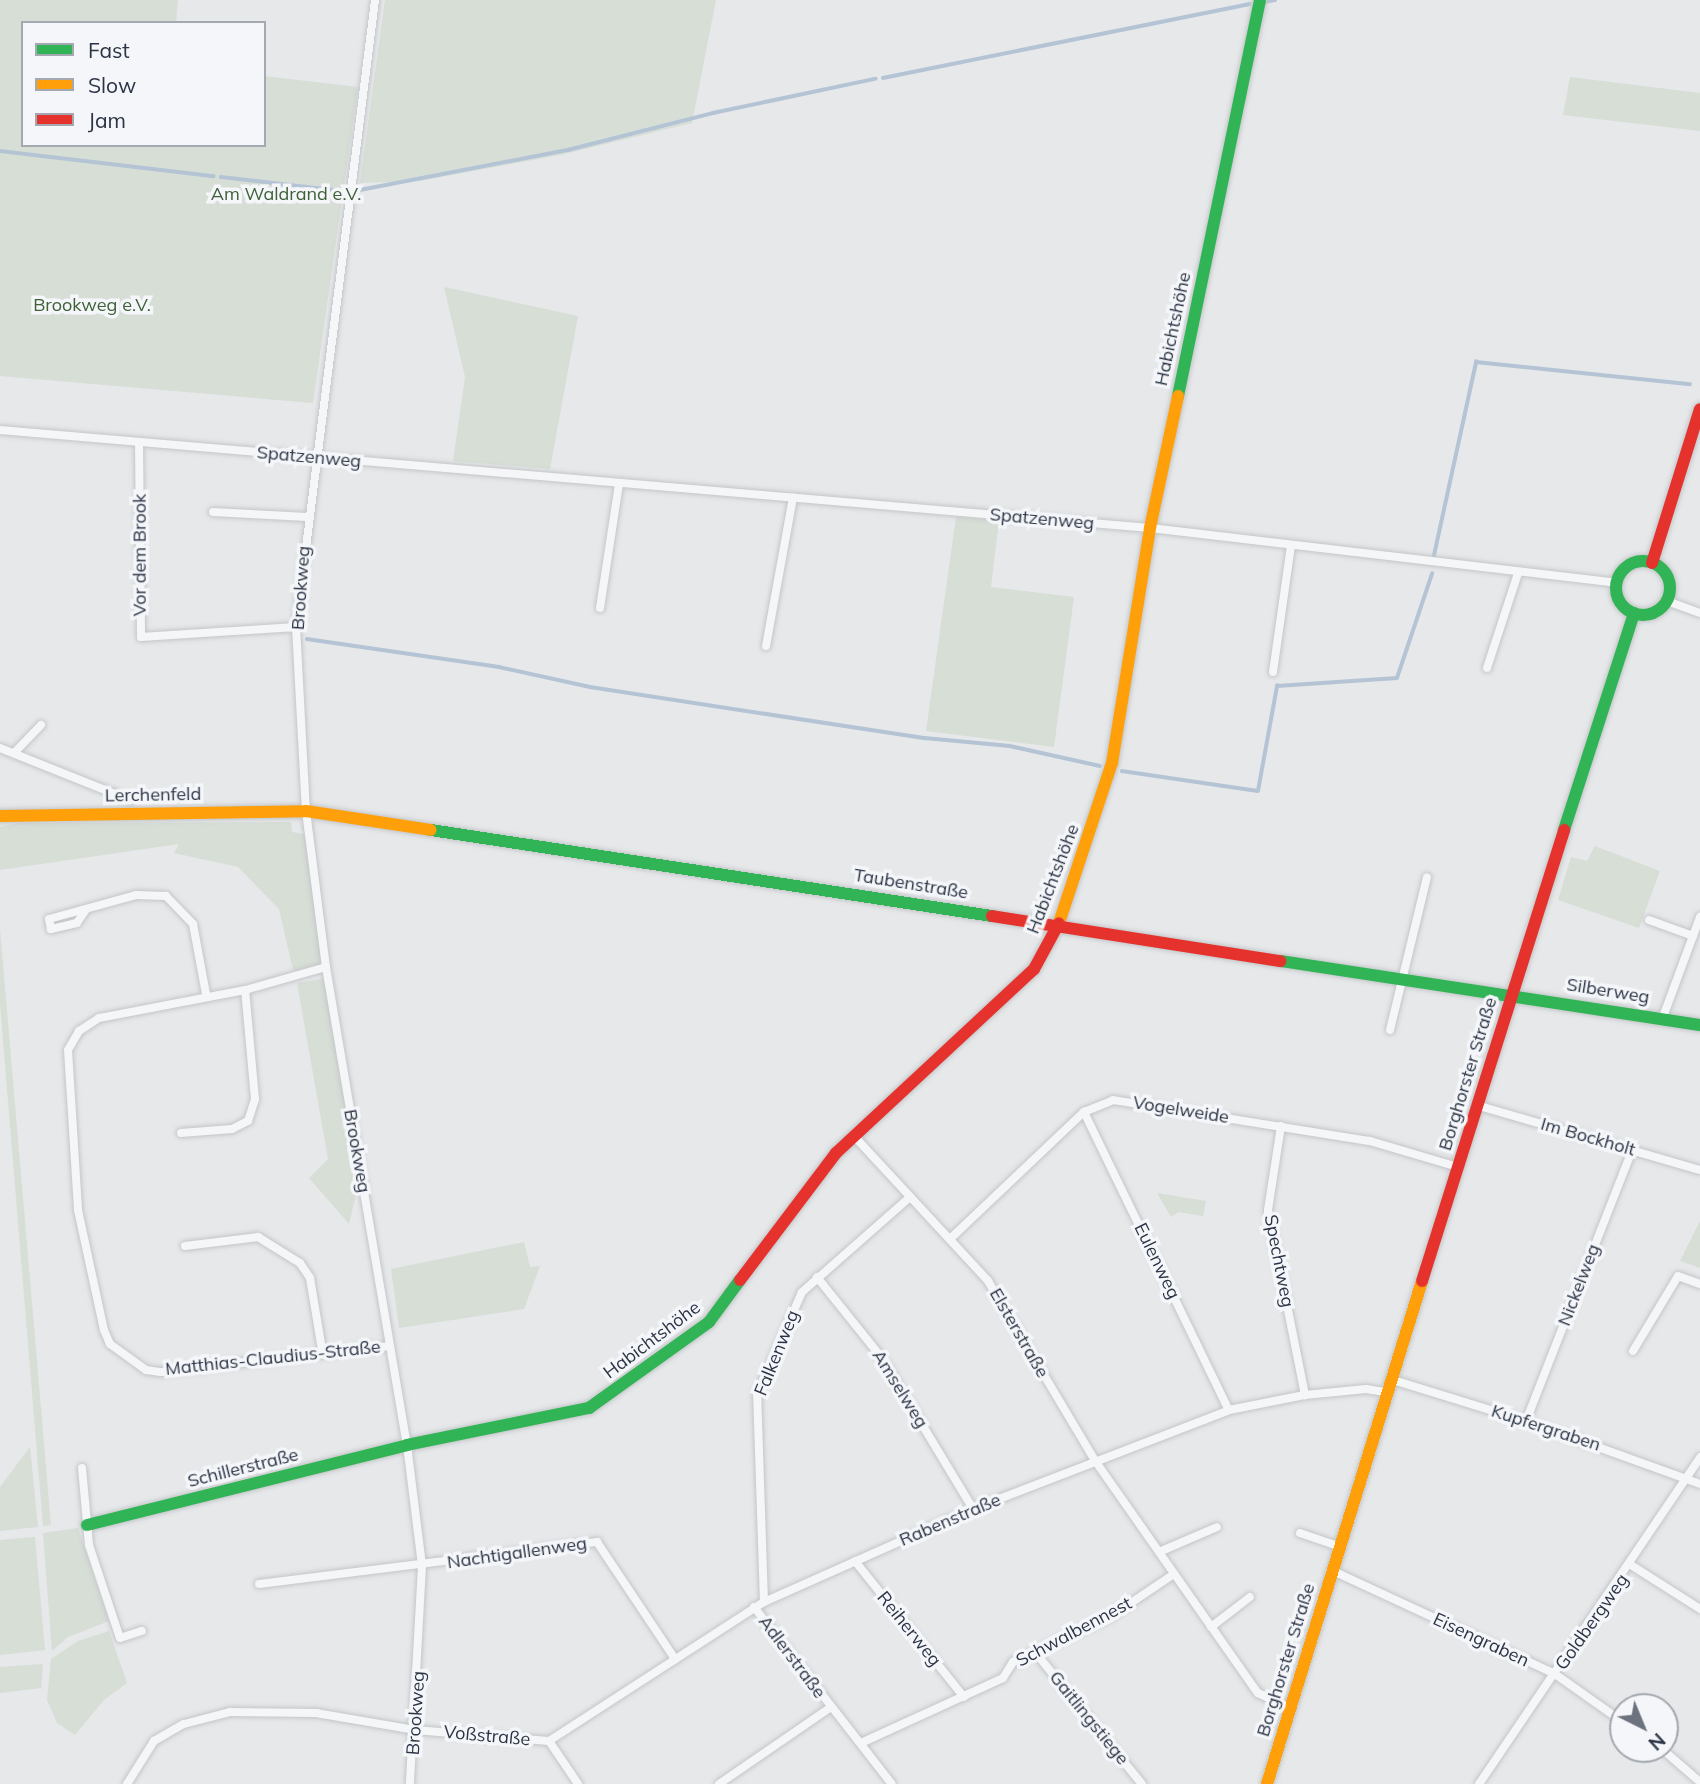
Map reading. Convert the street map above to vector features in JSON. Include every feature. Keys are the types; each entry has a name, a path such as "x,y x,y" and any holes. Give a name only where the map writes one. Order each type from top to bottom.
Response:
{"street":[{"name":"Brookweg","path":"375,0 307,517 296,627 306,811 326,967 407,1445 422,1566 410,1784"},
{"name":"Habichtshöhe","path":"407,1445 589,1408 709,1322 853,1135 1034,969 1059,924 1112,763 1150,528 1260,0"},
{"path":"1652,563 1700,409"},
{"name":"Spatzenweg","path":"0,430 1150,528 1617,583"},
{"name":"Vor dem Brook","path":"139,443 141,637 296,627"},
{"path":"600,608 619,484"},
{"path":"766,646 793,497"},
{"path":"213,512 307,517"},
{"path":"1273,673 1291,545"},
{"path":"1652,563 1668,577 1667,601 1656,612 1634,613 1620,601 1617,583 1633,564 1652,563"},
{"path":"1487,668 1518,573"},
{"path":"1667,601 1700,613"},
{"name":"Borghorster Straße","path":"1267,1784 1390,1379 1634,613"},
{"path":"14,753 41,724"},
{"path":"0,748 130,800"},
{"name":"Taubenstraße","path":"306,811 1511,994"},
{"name":"Lerchenfeld","path":"0,816 306,811"},
{"path":"1390,1030 1427,877"},
{"path":"85,911 136,895 166,895 193,924 206,994"},
{"path":"1663,1017 1700,917"},
{"path":"1649,920 1693,936"},
{"name":"Matthias-Claudius-Straße","path":"326,967 245,989 206,994 94,1020 79,1031 68,1050 78,1210 104,1330 119,1350 146,1370 161,1372 322,1350 390,1346"},
{"path":"181,1133 232,1129 248,1121 255,1099 245,989"},
{"name":"Silberweg","path":"1511,994 1700,1025"},
{"name":"Vogelweide","path":"950,1239 1084,1112 1113,1100 1370,1141 1458,1167"},
{"name":"Im Bockholt","path":"1476,1105 1700,1170"},
{"name":"Eulenweg","path":"1084,1112 1229,1410"},
{"name":"Spechtweg","path":"1281,1126 1268,1210 1305,1395"},
{"name":"Elsterstraße","path":"853,1135 988,1281 1096,1462 1258,1693 1290,1708"},
{"name":"Nickelweg","path":"1526,1421 1632,1150"},
{"name":"Falkenweg","path":"764,1602 757,1395 802,1292 910,1197"},
{"path":"185,1246 258,1237 300,1263 310,1278 322,1350"},
{"path":"1633,1350 1678,1276 1700,1284"},
{"name":"Amselweg","path":"817,1277 882,1358 972,1509"},
{"name":"Kupfergraben","path":"1390,1379 1526,1421 1687,1476 1700,1484"},
{"name":"Rabenstraße","path":"549,1741 754,1607 972,1509 1229,1410 1305,1395 1366,1389 1386,1392"},
{"name":"Schillerstraße","path":"87,1525 407,1445"},
{"name":"Goldbergweg","path":"1479,1784 1631,1565 1700,1457"},
{"path":"82,1468 89,1545 120,1638 142,1631"},
{"path":"1159,1552 1217,1527"},
{"path":"1300,1534 1338,1546"},
{"name":"Nachtigallenweg","path":"422,1566 597,1542 675,1659"},
{"name":"Reiherweg","path":"855,1561 964,1697"},
{"path":"1631,1565 1700,1609"},
{"path":"259,1584 422,1566"},
{"name":"Eisengraben","path":"1331,1570 1555,1674 1609,1712"},
{"name":"Schwalbennest","path":"861,1743 1003,1678 1013,1662 1110,1617 1174,1574"},
{"path":"1211,1626 1250,1597"},
{"name":"Adlerstraße","path":"754,1607 892,1784"},
{"name":"Gaitlingstiege","path":"1035,1652 1142,1784"},
{"name":"Adlerstraße","path":"719,1784 831,1707"},
{"name":"Voßstraße","path":"127,1784 154,1741 184,1724 230,1712 316,1713 415,1730 549,1741 579,1784"},
{"path":"1678,1763 1700,1782"}],"green space":[{"path":"0,0 178,0 176,21 21,21 21,147 266,147 266,76 358,87 313,403 0,376"},
{"path":"385,0 716,0 692,123 560,155 419,181 360,183"},
{"path":"1570,77 1700,93 1700,131 1563,115"},
{"path":"444,287 578,316 550,469 453,461 465,377"},
{"path":"956,517 999,520 991,587 1074,597 1054,747 926,731"},
{"path":"291,822 292,832 309,835 326,967 307,972 293,970 279,909 238,867 174,853 179,844 0,870 0,827 19,823"},
{"path":"1595,846 1660,871 1639,928 1558,900 1571,857 1587,861"},
{"path":"0,929 51,1525 43,1526 0,1004"},
{"path":"328,978 361,1175 349,1224 309,1178 328,1159 297,983"},
{"path":"1157,1193 1206,1201 1203,1216 1179,1212 1171,1217"},
{"path":"1700,1221 1700,1268 1680,1261"},
{"path":"524,1242 530,1267 540,1266 524,1309 399,1328 391,1269"},
{"path":"30,1447 38,1527 0,1531 0,1487"},
{"path":"78,1528 109,1621 68,1637 52,1651 43,1533"},
{"path":"35,1537 45,1650 0,1655 0,1540"},
{"path":"109,1631 127,1683 104,1700 75,1735 57,1723 47,1700 51,1659 78,1641"},
{"path":"43,1664 41,1688 0,1693 0,1667"}],"waterway":[{"path":"1264,2 1275,0"},
{"path":"883,78 1250,4"},
{"path":"360,190 568,150 713,113 875,79"},
{"path":"0,151 214,176"},
{"path":"221,177 334,190"},
{"path":"1433,560 1476,362 1690,384"},
{"path":"1122,771 1258,791 1277,686 1397,678 1432,574"},
{"path":"307,639 499,667 590,687 925,738 1010,746 1100,766"}],"traffic: fast":[{"path":"1178,396 1260,0"},
{"path":"1643,561 1662,569 1670,588 1662,607 1643,615 1624,607 1616,588 1624,569 1643,561"},
{"path":"1564,830 1634,613"},
{"path":"431,830 992,916"},
{"path":"1281,961 1700,1025"},
{"path":"87,1525 407,1445 589,1408 709,1322 740,1280"}],"traffic: slow":[{"path":"1059,923 1112,763 1150,528 1178,396"},
{"path":"0,816 306,811 431,830"},
{"path":"1267,1784 1422,1281"}],"traffic: jam":[{"path":"1652,563 1700,409"},
{"path":"1422,1281 1564,830"},
{"path":"992,916 1281,961"},
{"path":"740,1280 836,1153 1034,969 1059,923"}],"park label":[{"name":"Am Waldrand e.V.","path":"286,194"},
{"name":"Brookweg e.V.","path":"92,305"}]}
